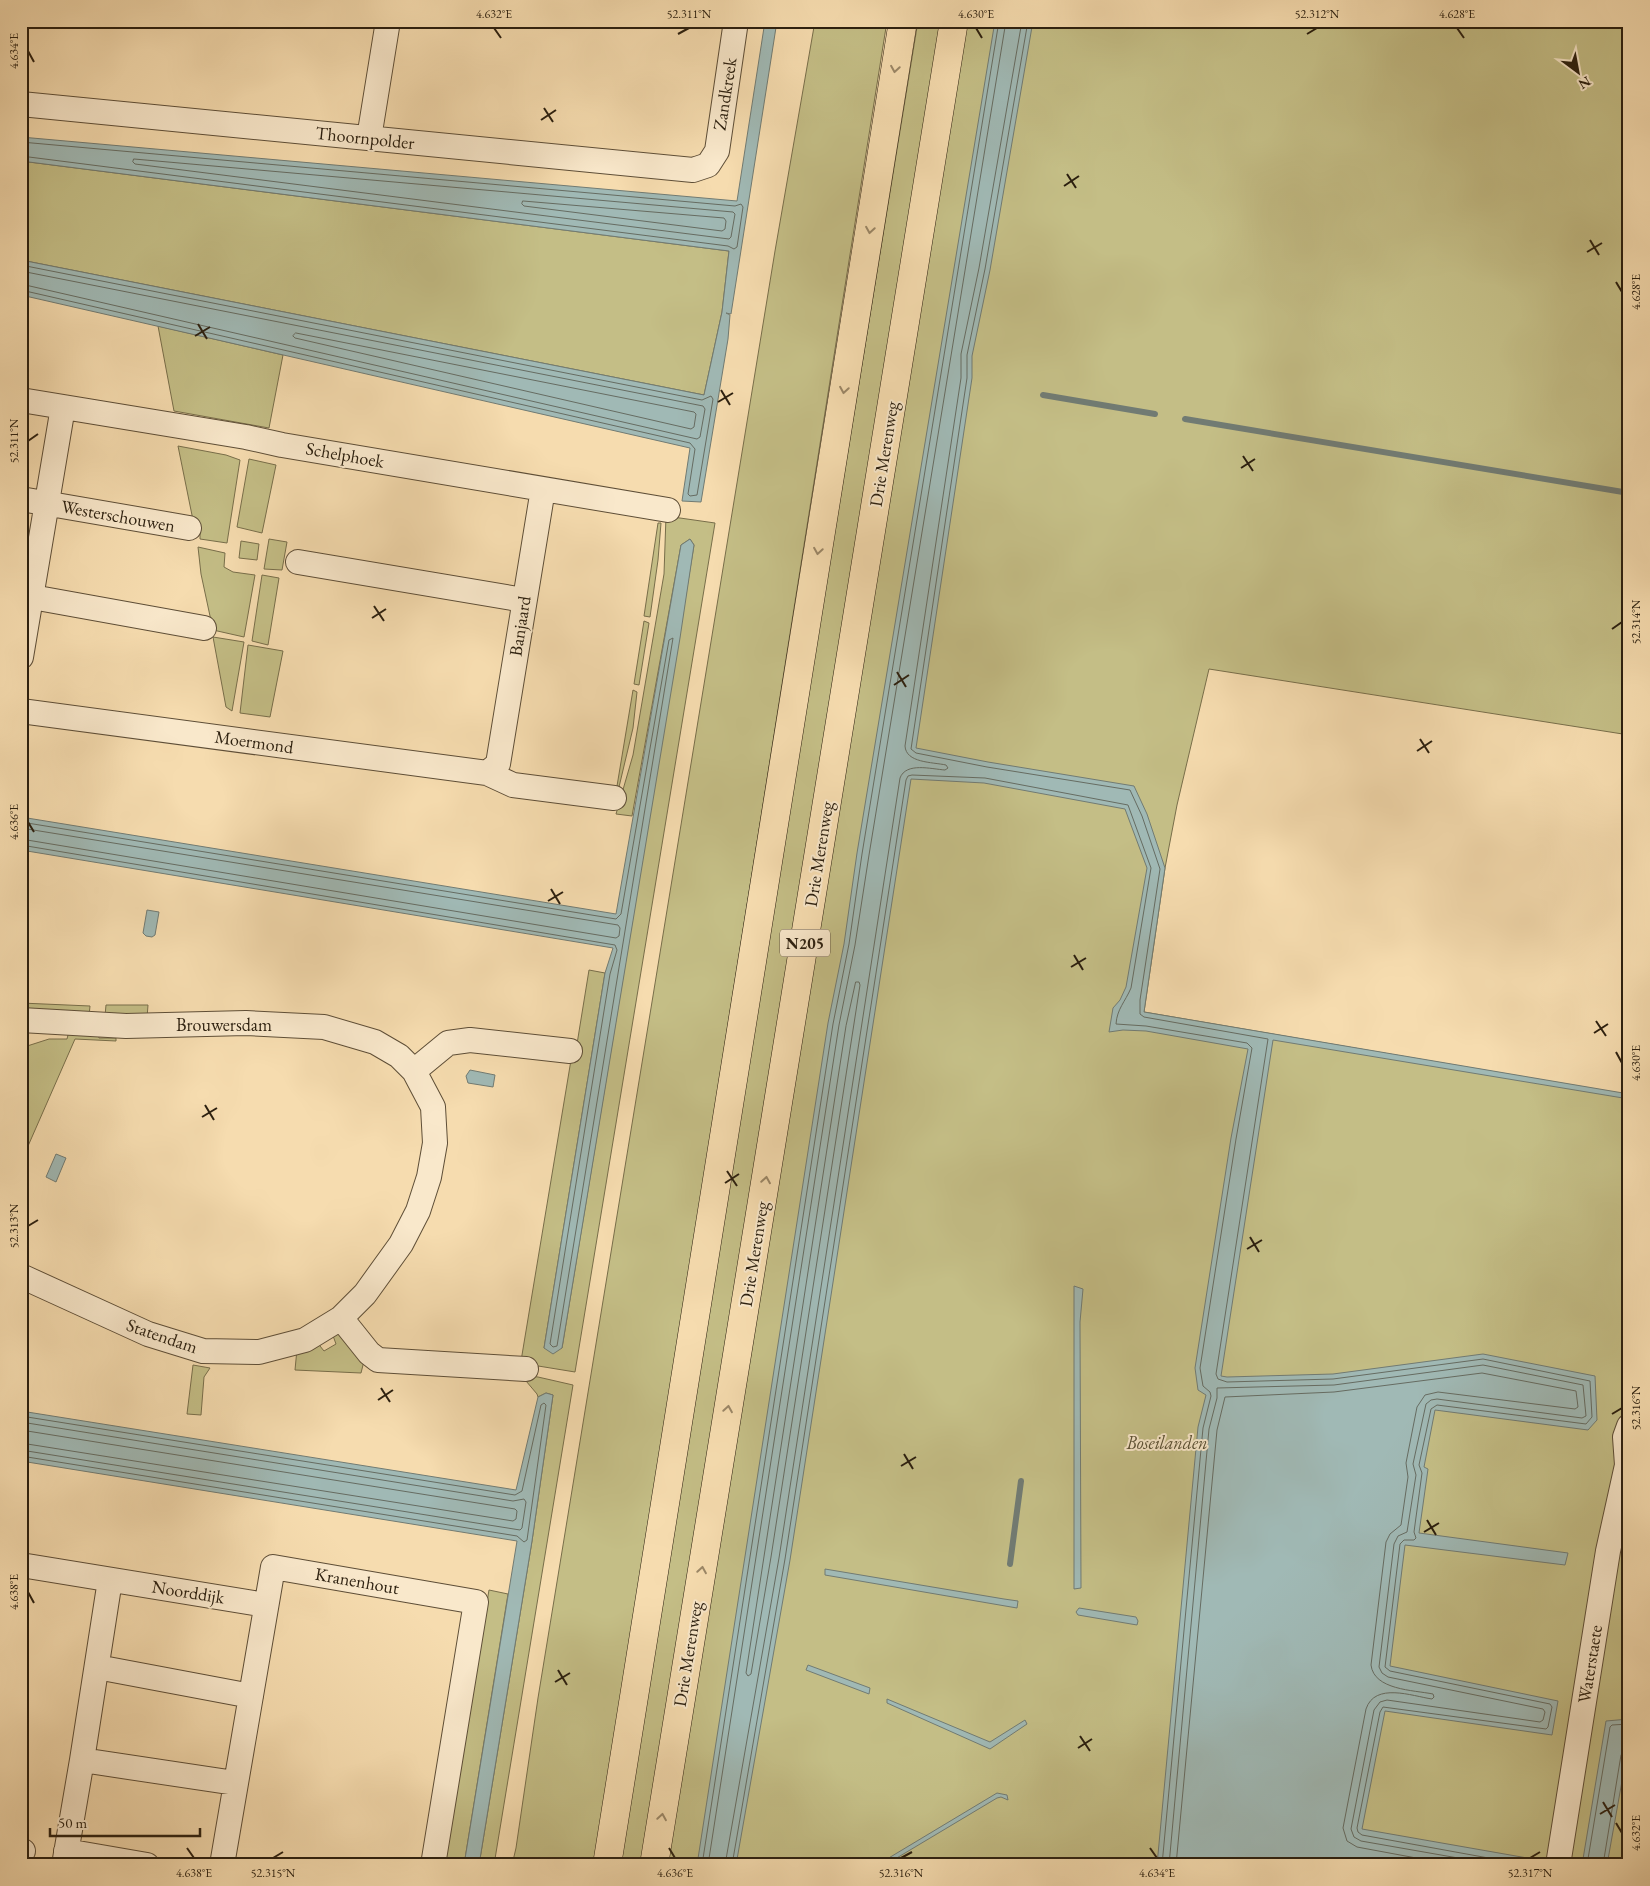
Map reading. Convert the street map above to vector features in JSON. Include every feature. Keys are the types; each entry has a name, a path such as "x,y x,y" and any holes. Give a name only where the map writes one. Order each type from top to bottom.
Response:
{"highway":[{"name":"N205","path":"606,1865 903,21"},
{"name":"Drie Merenweg","path":"654,1865 954,21"}],"street":[{"path":"369,138 388,21"},
{"name":"Zandkreek","path":"708,165 716,151 736,21"},
{"name":"Thoornpolder","path":"21,104 693,170 708,165"},
{"name":"Schelphoek","path":"21,400 668,510"},
{"name":"Westerschouwen","path":"21,657 26,595 47,503 63,407"},
{"name":"Banjaard","path":"493,768 543,489"},
{"name":"Westerschouwen","path":"21,499 189,528"},
{"path":"298,562 524,600"},
{"path":"26,595 204,628"},
{"name":"Moermond","path":"21,711 493,768 513,785 614,798"},
{"name":"Brouwersdam","path":"21,1020 126,1026 246,1022 324,1027 374,1042 398,1056 414,1071 433,1107 435,1142 429,1177 418,1211 401,1244 365,1294 341,1318"},
{"path":"414,1071 448,1042 470,1040 570,1051"},
{"name":"Statendam","path":"21,1276 148,1334 203,1351 259,1352 305,1340 341,1318"},
{"path":"341,1318 369,1353 378,1360 526,1369"},
{"name":"Waterstaete","path":"1558,1865 1608,1551 1628,1465 1624,1437 1629,1426"},
{"name":"Noorddijk","path":"22,1567 266,1605"},
{"name":"Kranenhout","path":"222,1865 273,1567 476,1602 434,1865"},
{"path":"110,1580 65,1858 147,1865"},
{"path":"97,1667 250,1696"},
{"path":"82,1760 235,1783"}],"green space":[{"path":"815,21 887,21 595,1865 512,1865 775,251"},
{"path":"918,21 941,21 645,1865 617,1865"},
{"name":"Boseilanden","path":"966,21 1629,21 1629,735 1209,669 1177,805 1165,868 1144,1012 1629,1095 1629,1865 665,1865"},
{"path":"21,161 729,251 722,312 704,395 21,260"},
{"path":"158,326 283,355 269,428 174,411"},
{"path":"178,446 226,455 240,460 227,543 200,539 200,529 195,530"},
{"path":"249,459 276,465 262,533 237,527"},
{"path":"666,516 715,523 575,1372 526,1364 521,1361 571,1060 578,1061 581,1051 577,1044 589,970 605,973 544,1348 562,1348 694,545 690,539 681,545 632,816 616,814 633,755 664,574"},
{"path":"658,523 661,523 658,560 650,617 644,616"},
{"path":"269,539 287,542 282,570 264,569"},
{"path":"241,541 259,544 257,560 239,558"},
{"path":"198,547 225,553 224,567 233,572 255,575 244,637 213,630 201,574"},
{"path":"262,575 279,578 268,645 252,641"},
{"path":"644,621 649,623 639,685 634,684"},
{"path":"213,637 244,642 232,711 226,707"},
{"path":"248,645 283,651 270,717 240,713"},
{"path":"633,690 637,692 633,728 619,787 617,786"},
{"path":"21,1003 90,1006 89,1016 21,1013"},
{"path":"106,1005 148,1005 147,1018 105,1016"},
{"path":"69,1031 98,1033 99,1038 116,1038 116,1041 75,1039 21,1162 21,1048 49,1039 67,1039"},
{"path":"341,1329 365,1357 361,1373 295,1370 297,1349 317,1340 324,1351 336,1344 332,1333"},
{"path":"193,1365 210,1368 204,1377 201,1415 187,1414"},
{"path":"505,1373 538,1377 573,1385 494,1865 479,1865 532,1541 553,1395 546,1393 538,1397 526,1381 504,1379"},
{"path":"489,1590 508,1594 464,1865 443,1865"}],"water":[{"path":"765,21 777,21 731,314 726,313 730,315 728,339 701,502 682,501 690,448 21,295 21,260 704,395 722,312 729,251 21,161 21,137 737,201"},
{"path":"995,21 1033,21 990,270 972,356 972,378 916,748 1134,786 1147,814 1165,868 1144,1012 1629,1094 1629,1099 1273,1040 1221,1376 1333,1374 1483,1354 1595,1376 1597,1420 1588,1430 1435,1410 1424,1467 1428,1469 1419,1533 1568,1553 1565,1565 1405,1545 1390,1666 1558,1701 1552,1735 1385,1711 1362,1829 1533,1859 1532,1865 1157,1865 1198,1427 1206,1395 1198,1390 1195,1368 1231,1138 1248,1049 1146,1031 1123,1030 1109,1032 1113,1008 1120,1000 1126,987 1147,868 1125,809 984,783 911,779 790,1560 736,1865 697,1865 828,1023 844,944 857,853"},
{"path":"690,539 694,545 680,638 562,1348 553,1354 544,1348 605,973 613,948 21,850 21,817 616,914 681,545"},
{"path":"147,910 159,912 155,935 152,937 146,936 143,933"},
{"path":"470,1070 495,1075 493,1087 468,1083 466,1076"},
{"path":"56,1154 66,1158 56,1182 46,1177"},
{"path":"1074,1286 1083,1289 1080,1322 1081,1588 1074,1589"},
{"path":"546,1393 553,1395 532,1541 479,1865 464,1865 517,1541 21,1461 21,1411 516,1490 538,1397"},
{"path":"825,1569 1018,1601 1017,1608 825,1575"},
{"path":"1079,1608 1136,1617 1137,1625 1078,1615 1076,1612"},
{"path":"808,1665 870,1688 869,1694 806,1670"},
{"path":"887,1699 990,1742 1025,1720 1027,1724 990,1749 887,1703"},
{"path":"1629,1719 1629,1742 1607,1865 1582,1865 1606,1721"},
{"path":"997,1793 1007,1795 1008,1800 1001,1797 997,1798 885,1865 877,1865"}],"waterway":[{"path":"1043,395 1155,414"},
{"path":"1185,419 1629,493"},
{"path":"1010,1564 1021,1481"}]}
